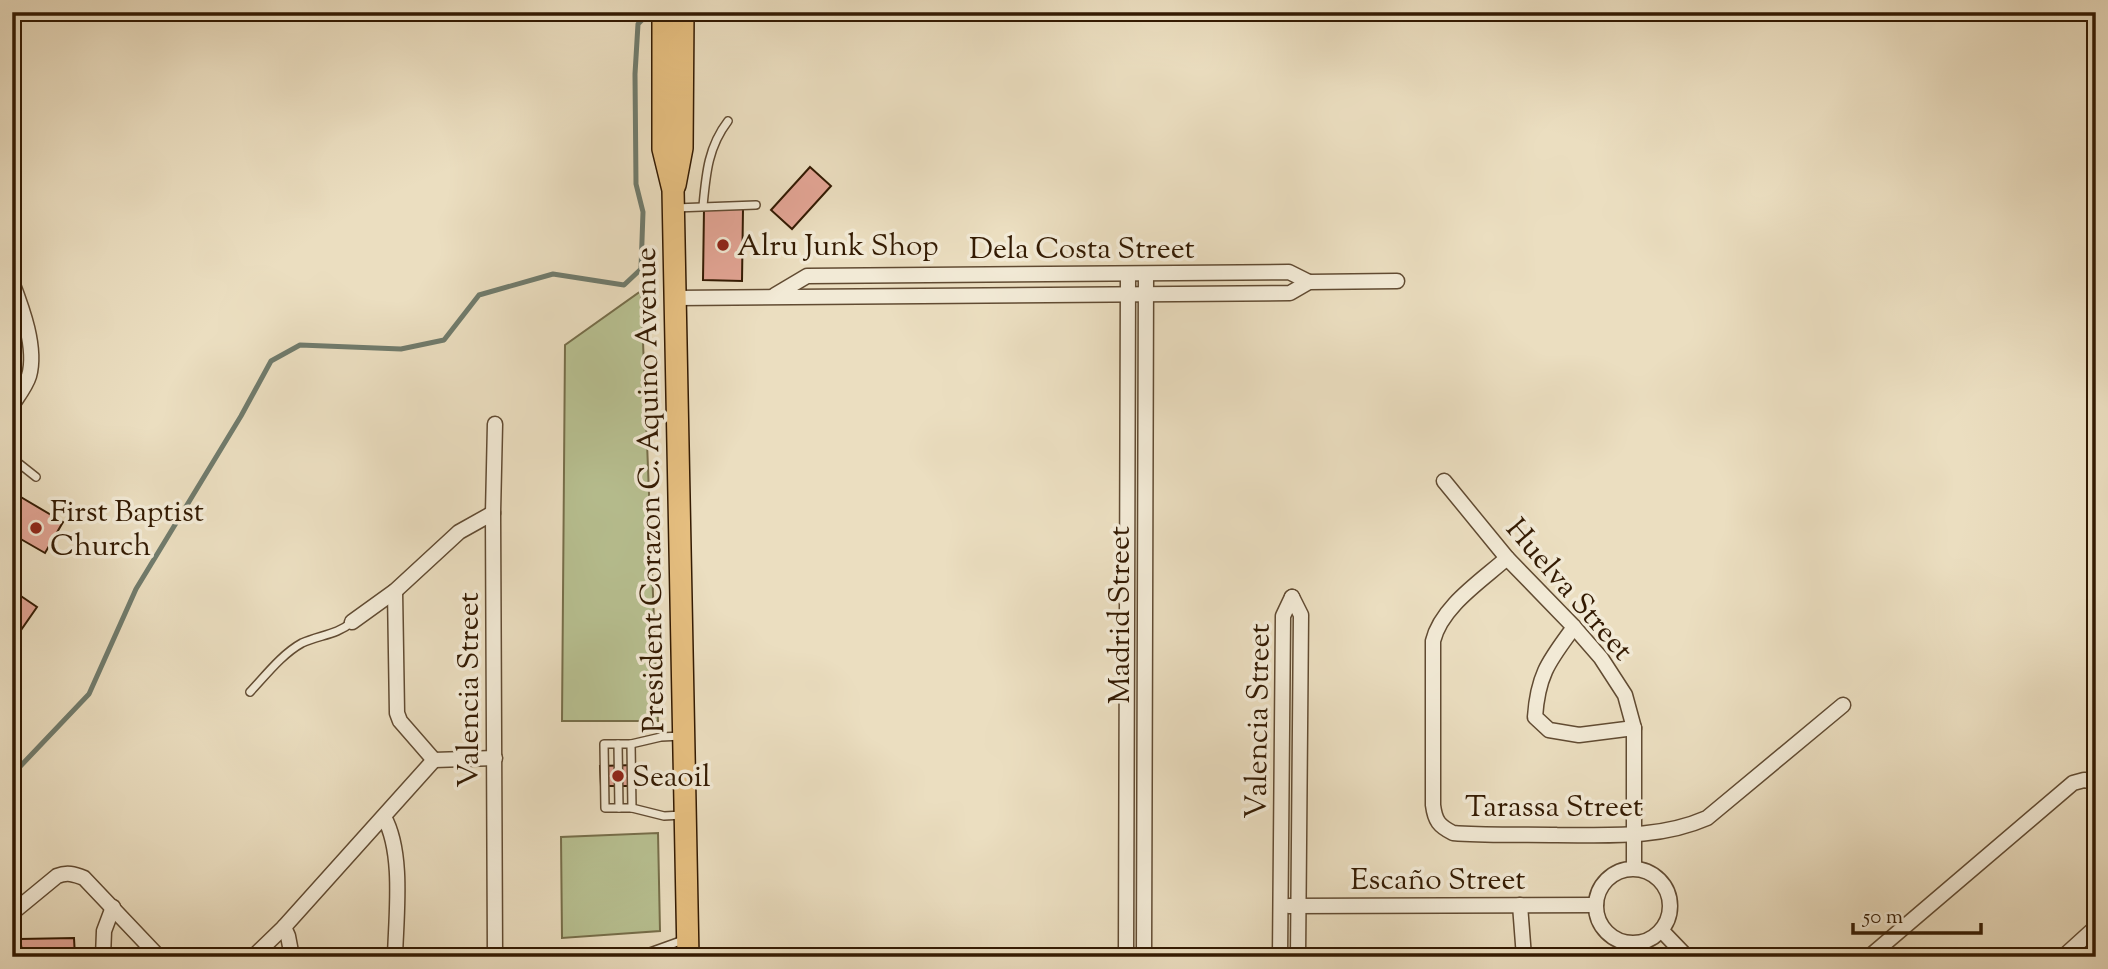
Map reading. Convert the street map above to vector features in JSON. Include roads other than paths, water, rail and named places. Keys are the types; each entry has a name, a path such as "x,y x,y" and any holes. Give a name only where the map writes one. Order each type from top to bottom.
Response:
{"main road":[{"name":"President Corazon C. Aquino Avenue","path":"669,13 687,948"}],"street":[{"name":"Dela Costa Street","path":"774,296 807,276 1289,272 1309,282 1397,281"},
{"name":"Madrid Street","path":"1126,957 1128,274"},
{"name":"Madrid Street","path":"1144,957 1146,274"},
{"path":"12,282 30,335 31,368 27,383 15,395"},
{"name":"Dela Costa Street","path":"676,298 1290,293 1309,282"},
{"name":"Valencia Street","path":"495,424 495,957"},
{"name":"Huelva Street","path":"1444,481 1507,558 1574,626 1601,658 1625,695 1634,728 1634,868"},
{"path":"352,622 395,591 459,532 493,513"},
{"name":"Tarassa Street","path":"1507,558 1444,615 1436,628 1432,655 1432,785 1435,820 1453,833 1635,835 1674,831 1707,818 1843,705"},
{"path":"395,591 397,713 400,721 433,760"},
{"name":"Valencia Street","path":"1280,957 1283,616 1292,597 1301,615 1298,957"},
{"path":"1574,626 1545,667 1536,691 1535,717 1549,730 1579,735 1634,728"},
{"path":"253,957 284,927 433,760 495,758"},
{"path":"1870,957 2073,783 2084,780 2096,782"},
{"path":"384,817 392,833 396,860 395,957"},
{"path":"1634,868 1646,870 1656,876 1669,895 1671,906 1662,931 1644,942 1633,944 1621,942 1611,936 1597,916 1596,905 1598,893 1612,875 1634,868"},
{"path":"12,913 57,876 64,873 84,878 159,957"},
{"path":"1520,905 1524,957"},
{"name":"Escaño Street","path":"1281,906 1596,905"},
{"path":"103,957 104,930 113,907"},
{"path":"284,927 292,957"},
{"path":"2063,957 2096,927"},
{"path":"1662,931 1687,957"}],"lane":[{"path":"703,206 710,152 717,135 728,121"},
{"path":"674,199 703,206 755,205"},
{"path":"12,458 36,477"},
{"path":"250,692 294,648 316,638 337,633 352,622"},
{"path":"683,736 661,737 631,744 604,744 605,808 632,808 664,816 684,815"},
{"path":"618,744 620,808"},
{"path":"631,744 632,808"},
{"path":"636,957 687,948"}],"waterway":[{"path":"12,775 89,694 136,589 241,416 271,361 300,345 401,349 444,340 479,295 553,274 624,285 641,269 643,212 636,184 635,74 638,24 650,12"}],"place":[{"name":"Alru Junk Shop","path":"723,245"},
{"name":"First Baptist Church","path":"36,528"},
{"name":"Seaoil","path":"618,776"}]}
